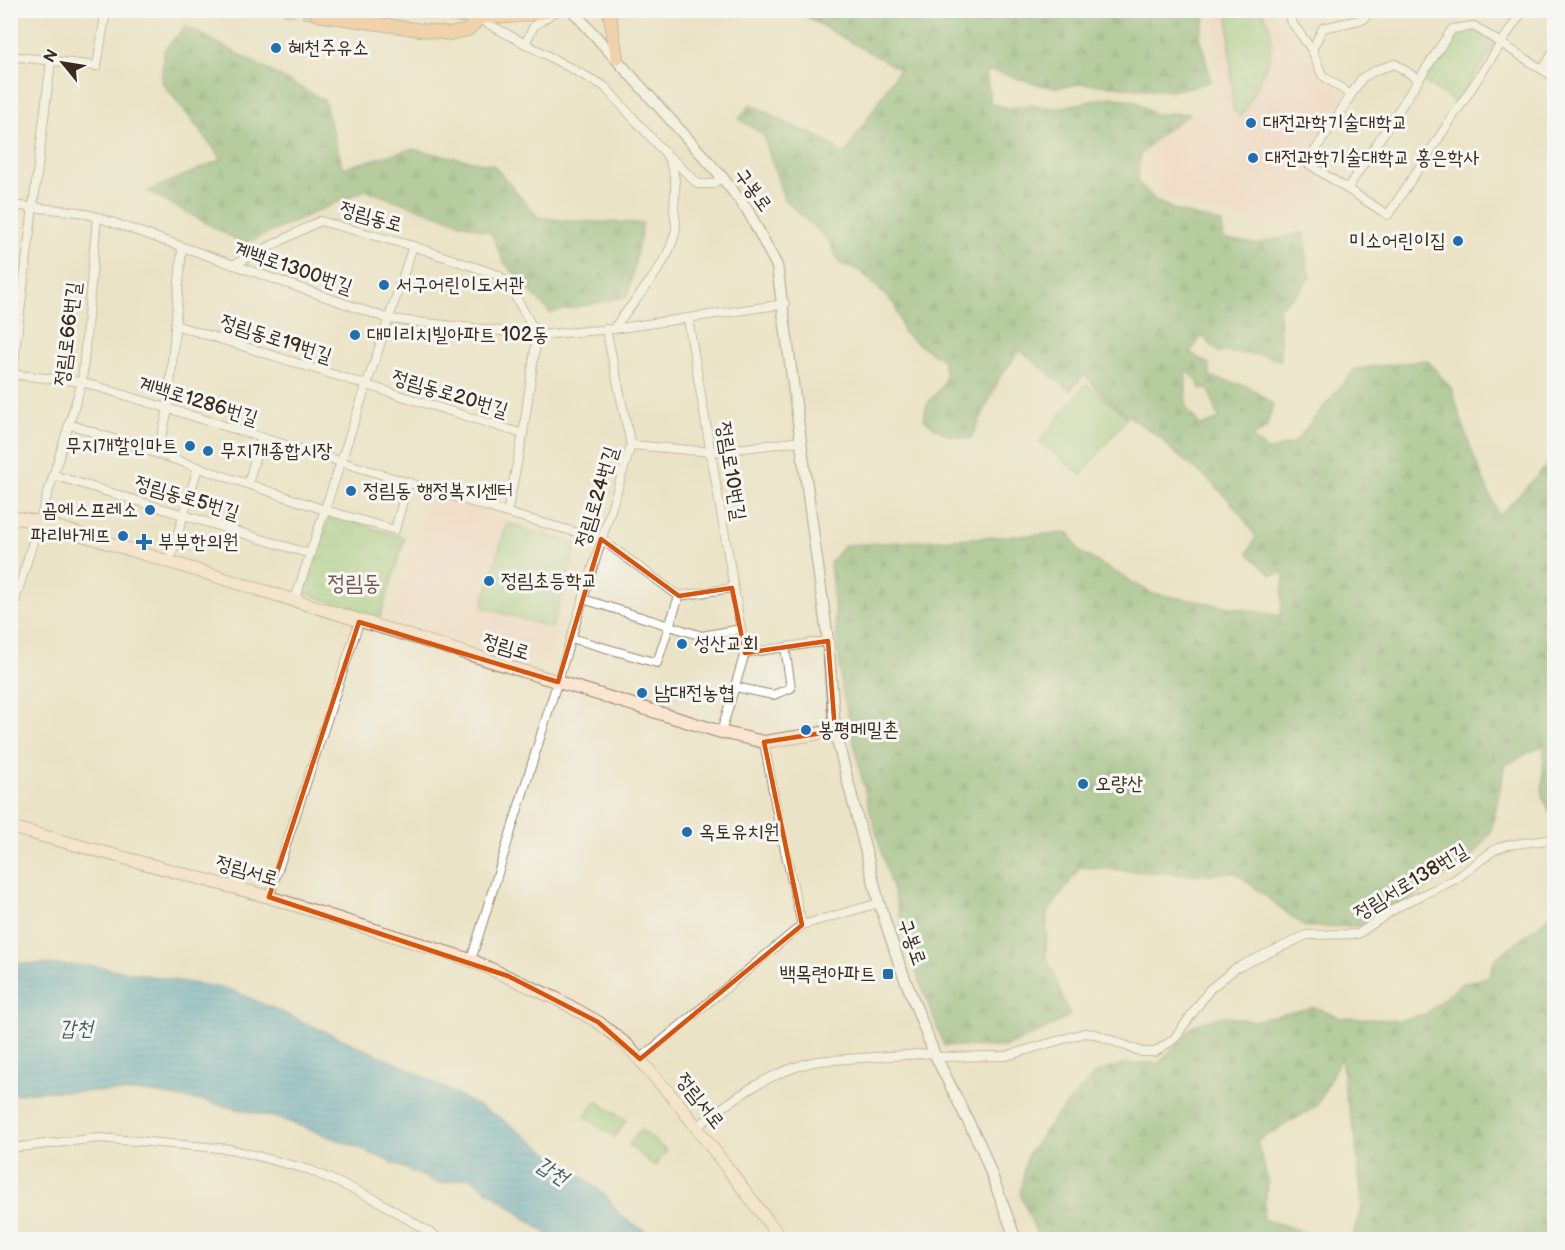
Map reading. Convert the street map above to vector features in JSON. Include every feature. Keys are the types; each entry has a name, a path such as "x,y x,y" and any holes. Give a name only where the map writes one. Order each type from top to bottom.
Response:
{"main road":[{"path":"421,10 479,19 516,18 557,10"},
{"path":"609,10 617,58"},
{"path":"317,15 449,34 468,30 479,19"},
{"name":"정림로","path":"10,517 40,522 358,622 721,732 764,742 835,731"},
{"name":"정림서로","path":"10,827 268,897 471,960 557,999 598,1022 627,1044 697,1127 782,1239"}],"street":[{"path":"10,56 97,66 106,10"},
{"path":"525,44 534,26 557,10"},
{"name":"구봉로","path":"572,10 722,177 764,238 777,266 784,304 828,640 835,731 879,903 900,966 935,1055 982,1149 1016,1239"},
{"path":"1294,10 1290,20 1312,50 1322,75 1351,95"},
{"path":"1312,50 1323,28 1364,19 1370,10"},
{"path":"1418,79 1395,64 1376,70 1362,78 1307,163 1388,215 1523,10"},
{"path":"479,19 604,86 666,154 698,184 713,184 722,177"},
{"path":"1347,189 1452,29 1474,26 1554,77"},
{"path":"1542,69 1554,51"},
{"path":"10,393 51,61"},
{"path":"609,329 657,269 671,243 676,227 674,209 677,188 673,166 666,154"},
{"name":"계백로1300번길","path":"10,205 97,217 389,319 537,335 609,329 784,304"},
{"name":"정림로66번길","path":"10,617 81,382 97,217"},
{"name":"정림동로","path":"233,265 320,221 413,246 294,602"},
{"path":"413,246 498,275 509,285 537,335 523,434 507,513"},
{"path":"157,453 168,410 182,248"},
{"name":"정림로10번길","path":"688,319 712,452 732,588 745,653 721,732"},
{"name":"정림동로19번길","path":"176,325 366,386"},
{"name":"정림로24번길","path":"558,682 631,445 609,329"},
{"name":"계백로1286번길","path":"12,374 81,382 340,463 602,539 679,596"},
{"name":"정림동로20번길","path":"366,386 523,434"},
{"path":"69,424 325,510 395,530 408,482"},
{"path":"248,484 261,438"},
{"path":"631,445 712,452 801,441"},
{"path":"169,562 198,467"},
{"name":"정림동로5번길","path":"53,475 310,554"},
{"path":"10,580 21,583"},
{"path":"571,638 657,663 679,596 732,588"},
{"path":"583,599 702,636 741,628"},
{"path":"268,897 358,622"},
{"path":"745,653 828,640"},
{"path":"735,687 773,695 791,688 785,647"},
{"path":"471,960 558,682"},
{"path":"764,742 779,824 802,925"},
{"name":"정림서로138번길","path":"697,1127 756,1084 798,1065 935,1055 1006,1056 1084,1033 1095,1034 1142,1052 1155,1052 1174,1039 1210,989 1236,968 1307,935 1358,934 1399,906 1456,879 1494,850 1507,845 1554,839"},
{"path":"640,1059 802,925 879,903"},
{"path":"10,1148 100,1138 230,1149 310,1170 375,1199 442,1239"}],"highlighted area":[{"path":"601,539 679,596 732,588 745,653 828,641 835,731 764,742 802,925 640,1059 598,1022 508,976 269,897 359,622 558,682"}],"shaded area":[{"name":"대전과학기술대학교","path":"1215,11 1268,11 1343,97 1303,160 1330,191 1308,220 1263,226 1159,195 1162,187 1138,170 1162,133 1190,113 1220,109"},
{"name":"정림초등학교","path":"429,495 586,543 549,664 392,619"}],"green space":[{"path":"796,11 1207,11 1200,36 1211,81 1163,90 1084,84 1052,87 986,71 991,104 1009,108 1028,105 1056,108 1111,97 1136,101 1154,114 1190,113 1162,133 1140,155 1137,181 1156,201 1177,211 1222,223 1224,239 1256,244 1305,232 1307,267 1311,277 1296,295 1279,307 1281,361 1264,355 1218,352 1202,335 1190,353 1210,365 1210,377 1250,387 1273,405 1266,428 1252,438 1268,451 1294,443 1355,369 1427,360 1451,388 1473,455 1499,516 1554,458 1554,818 1542,797 1544,745 1505,765 1491,831 1473,857 1369,926 1305,927 1236,873 1190,875 1080,867 1047,914 1046,955 1070,1016 1004,1047 944,1046 914,966 867,800 842,691 830,563 844,545 1069,533 1080,552 1151,593 1281,616 1284,573 1271,575 1248,553 1256,537 1221,492 1161,438 1109,400 1085,374 1070,391 1020,350 1000,377 971,439 947,435 924,420 929,402 944,380 945,371 942,359 903,332 895,305 859,270 840,264 829,241 784,199 763,134 739,119 751,104 800,130 808,131 845,154 899,69","holes":["1186,371 1197,379 1200,389 1209,390 1219,419 1201,426 1186,408"]},
{"path":"1228,11 1261,11 1269,24 1272,37 1271,50 1262,78 1241,117 1233,110"},
{"path":"186,26 324,100 343,168 411,149 493,165 538,217 569,221 643,223 628,296 550,313 504,262 491,233 365,190 244,244 148,191 222,159 161,81 164,50"},
{"path":"1473,29 1497,43 1456,103 1422,80 1456,32"},
{"path":"1086,384 1127,417 1081,475 1040,442"},
{"path":"330,514 405,538 380,617 304,593"},
{"path":"507,523 577,544 552,628 482,607"},
{"path":"1554,913 1554,1239 1039,1239 1020,1194 1027,1156 1055,1117 1096,1073 1123,1064 1159,1063 1194,1025 1223,1016 1253,1021 1315,1007 1340,1018 1400,1020 1425,1014 1463,983 1488,977 1495,959","holes":["1341,1057 1346,1098 1355,1134 1362,1205 1352,1237 1317,1236 1263,1219 1268,1180 1257,1141 1317,1106"]},
{"path":"596,1101 626,1120 615,1137 585,1117"},
{"path":"641,1130 667,1151 655,1166 629,1145"}],"water":[{"name":"갑천","path":"11,963 94,966 232,990 405,1067 500,1118 591,1183 608,1198 620,1216 659,1239 554,1239 469,1177 440,1184 357,1147 281,1119 203,1101 145,1092 43,1091 11,1095"}],"tunnel":[{"path":"284,10 317,15"}],"place":[{"name":"혜천주유소","path":"276,48"},
{"name":"대전과학기술대학교","path":"1251,123"},
{"name":"대전과학기술대학교 홍은학사","path":"1253,158"},
{"name":"미소어린이집","path":"1458,241"},
{"name":"서구어린이도서관","path":"384,285"},
{"name":"대미리치빌아파트 102동","path":"355,335"},
{"name":"무지개할인마트","path":"190,446"},
{"name":"무지개종합시장","path":"208,451"},
{"name":"정림동 행정복지센터","path":"351,491"},
{"name":"곰에스프레소","path":"150,510"},
{"name":"파리바게뜨","path":"123,536"},
{"name":"부부한의원","path":"144,542"},
{"name":"정림초등학교","path":"489,581"},
{"name":"성산교회","path":"682,644"},
{"name":"남대전농협","path":"642,693"},
{"name":"봉평메밀촌","path":"806,730"},
{"name":"오량산","path":"1083,784"},
{"name":"옥토유치원","path":"687,832"},
{"name":"백목련아파트","path":"888,974"}],"district":[{"name":"정림동","path":"354,583"}]}
